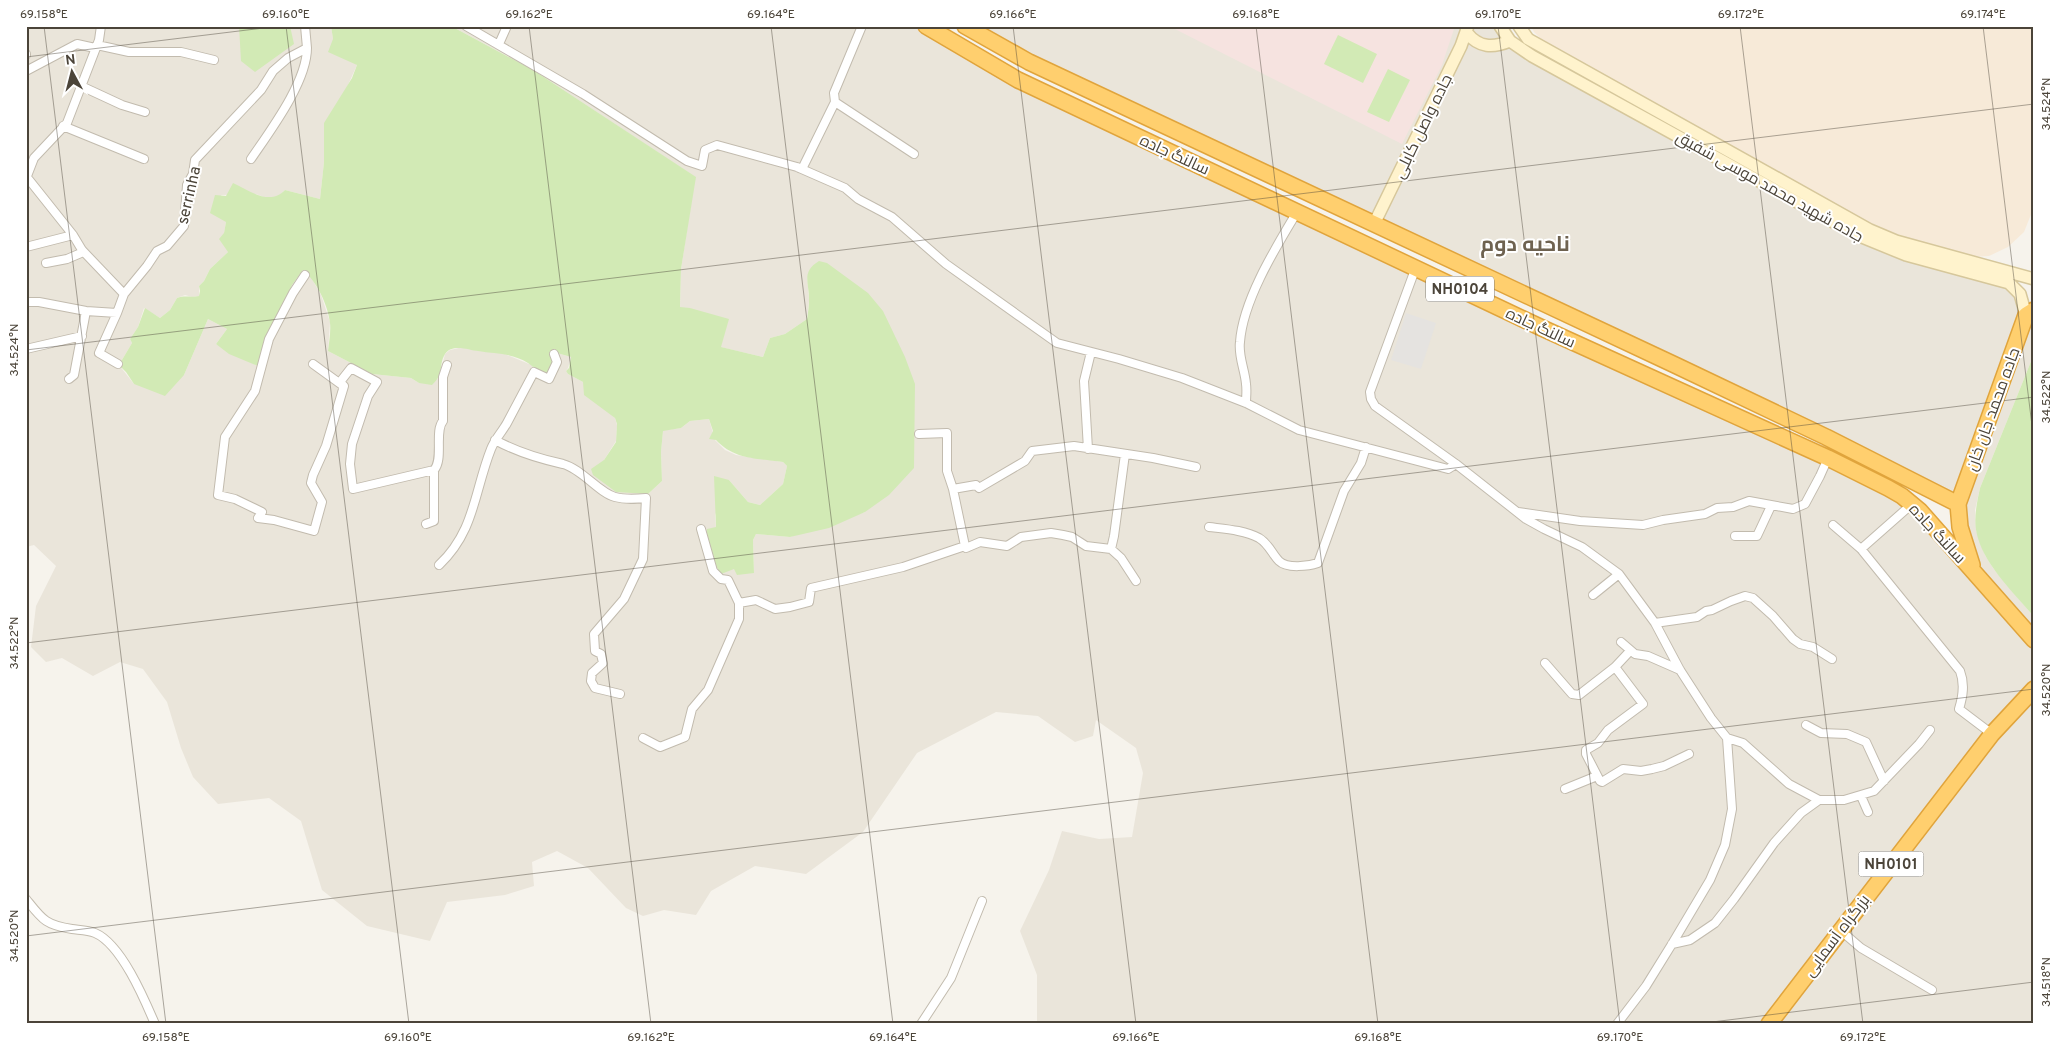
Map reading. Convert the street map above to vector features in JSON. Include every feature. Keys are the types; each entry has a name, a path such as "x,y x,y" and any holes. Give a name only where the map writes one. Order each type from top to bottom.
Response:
{"highway":[{"name":"سالنگ جاده","path":"926,26 1018,80 1542,328 1828,458 1888,488 1912,504 1975,574"},
{"name":"سالنگ جاده","path":"965,26 1029,62 1811,430 1958,504"},
{"path":"1152,144 1161,124"},
{"name":"جاده محمد جان خان","path":"1958,504 2030,312"},
{"name":"NH0104","path":"1958,504 1960,527 1975,574 2034,640"},
{"name":"NH0101","path":"2018,708 2034,689"},
{"name":"NH0101","path":"2018,708 2034,700"},
{"name":"بزرگراه آسمایی","path":"1769,1024 1992,734 2018,708"}],"main road":[{"path":"1468,30 1473,40 1487,46 1499,46 1510,42 1500,26"},
{"name":"جاده شهید محمد موسی شفیق","path":"1519,26 1528,38 1870,230 1896,241 2034,279"},
{"name":"جاده واصل کابلی","path":"1374,224 1468,30"},
{"name":"جاده شهید محمد موسی شفیق","path":"1510,42 1532,56 1857,235 1906,255 2009,283 2020,294 2030,312"}],"street":[{"path":"101,26 96,47 67,123 34,158 26,176 73,235 82,250 124,294"},
{"path":"251,159 303,73 307,61 305,26"},
{"path":"466,26 583,94 687,162 702,166 705,150 717,145 797,168 846,188 858,199 892,217 946,264 1057,343 1182,378 1246,403 1299,430 1448,469 1456,464"},
{"path":"499,44 507,26"},
{"path":"797,168 802,169 810,156 835,102 834,93 862,26"},
{"path":"26,71 78,44 129,52 181,52 214,60"},
{"name":"serrinha","path":"118,364 98,352 124,294 147,266 156,251 167,246 184,226 188,185 196,160 261,90 273,71 288,58 307,48"},
{"path":"82,86 122,105 145,112"},
{"path":"835,102 914,154"},
{"path":"63,126 144,159"},
{"path":"1246,403 1246,382 1240,342 1246,313 1264,268 1297,212"},
{"path":"26,246 73,235"},
{"path":"46,263 67,259 81,253 82,250"},
{"path":"1416,268 1370,392 1375,406 1456,464 1516,512 1544,529 1582,547 1619,574 1655,623 1680,670 1711,718 1727,738 1743,743 1789,784 1819,800 1844,800 1874,791 1930,730"},
{"path":"305,275 293,292 269,339 255,391 225,437 218,495 235,499 262,512 258,518 274,520 314,531 322,502 312,483 313,475 326,446 344,386"},
{"path":"26,302 60,304 86,311 117,313"},
{"path":"68,379 74,375 86,311"},
{"path":"26,349 82,336"},
{"path":"1088,449 1084,381 1092,352"},
{"path":"439,565 452,553 466,530 495,440 506,424 516,402 534,372 549,379 557,362 554,354"},
{"path":"313,364 344,386"},
{"path":"426,524 434,520 434,470 437,467 440,447 439,425 443,421 443,377 447,365"},
{"path":"344,386 340,382 351,368 377,382 368,396 360,417 358,431 352,444 350,470 353,489 434,470"},
{"path":"919,434 948,433 947,470 965,546"},
{"path":"495,440 520,453 563,464 582,474 613,497 629,500 646,498 643,559 624,599 594,634 595,651 601,654 603,663 592,673 591,681 595,688 620,694"},
{"path":"953,489 976,485 979,488 1025,461 1032,451 1074,446 1196,467"},
{"path":"1209,526 1241,532 1258,538 1269,545 1279,561 1284,564 1318,563 1344,491 1361,463 1366,447"},
{"path":"1111,549 1125,454"},
{"path":"1516,512 1580,521 1643,525 1662,520 1705,514 1718,508 1733,507 1749,501 1793,510 1802,506 1820,476 1828,458"},
{"path":"1860,549 1912,504"},
{"path":"1735,536 1757,536 1771,506"},
{"path":"1833,525 1860,549 1960,671 1963,680 1963,697 1959,709 1992,734"},
{"path":"643,738 660,747 685,737 692,709 708,690 739,619 739,603 728,580 720,579 713,571 701,529"},
{"path":"739,603 756,600 775,609 790,607 809,602 811,588 903,568 980,542 1007,546 1022,537 1050,533 1072,537 1086,546 1111,549 1121,558 1136,581"},
{"path":"1593,594 1619,574"},
{"path":"1655,623 1697,617 1706,610 1712,610 1731,600 1745,596 1753,598 1774,616 1793,639 1800,644 1813,647 1832,659"},
{"path":"1621,642 1635,654 1648,656 1680,670"},
{"path":"1545,663 1575,695 1579,695 1615,668 1630,651"},
{"path":"1615,668 1643,704 1608,730 1598,743 1586,750 1586,754 1602,782 1622,769 1641,771 1652,769 1664,766 1689,754"},
{"path":"1806,725 1821,733 1847,734 1866,742 1884,781"},
{"path":"1617,1024 1646,986 1672,944 1710,880 1725,845 1732,809 1727,738"},
{"path":"1565,789 1597,776"},
{"path":"1861,796 1868,812"},
{"path":"1672,944 1690,940 1715,923 1734,900 1774,843 1801,813 1819,800"},
{"path":"26,899 50,925 93,932 108,941 139,987 155,1024"},
{"path":"921,1024 951,978 982,900"},
{"path":"1840,930 1861,948 1932,990"}],"shaded area":[{"path":"26,26 331,26 333,39 357,65 324,138 324,162 320,199 285,190 278,197 269,199 256,194 221,195 226,222 224,233 228,252 210,269 199,286 199,296 185,295 177,298 170,310 160,318 144,308 138,327 130,339 132,343 119,365 134,384 184,375 208,319 227,329 216,344 258,366 265,338 285,303 292,285 303,270 311,277 321,295 330,322 328,351 372,374 411,378 419,383 439,378 445,354 450,350 463,347 479,351 500,352 529,364 557,353 571,357 566,371 568,374 583,382 615,418 617,425 616,441 604,460 648,494 662,481 661,452 663,430 681,428 690,421 709,419 715,440 725,450 736,455 783,462 787,466 783,484 760,505 748,502 729,480 715,515 716,528 734,569 754,572 753,540 756,534 790,537 865,512 807,275 809,300 807,319 785,334 770,338 763,357 720,347 690,308 680,308 681,269 695,177 533,70 451,26 926,26 1018,80 1888,488 1974,572 1957,504 965,26 1500,26 1504,35 1857,235 2009,283 2024,303 2034,310 2034,354 1980,488 1975,510 1976,530 1985,555 1993,568 2034,617 2034,1024 1037,1024 1037,975 1020,931 1049,870 1062,831 1099,839 1132,837 1143,773 1136,748 1096,720 1093,736 1075,742 1038,716 996,712 917,753 863,832 806,874 755,866 711,891 696,915 664,910 643,916 626,908 588,868 557,851 532,862 534,886 505,895 447,902 430,941 367,926 322,890 301,821 269,798 218,804 193,777 181,748 167,702 143,669 120,662 93,676 62,658 46,662 31,647 36,606 56,566 34,545 26,547"},
{"path":"1169,26 1455,26 1442,65 1402,144"},
{"path":"1531,26 2034,26 2034,207 2024,232 2008,247 1989,256 1972,257 1935,248 1879,229 1547,45 1534,32"},
{"path":"1406,313 1436,323 1421,369 1391,360"}],"green space":[{"path":"239,26 290,26 294,44 255,72 241,61"},
{"path":"331,26 451,26 533,70 696,177 681,269 680,307 729,319 721,347 763,357 770,338 785,334 807,319 809,302 808,273 813,265 819,261 827,263 868,293 883,311 905,357 915,384 914,468 889,495 865,512 829,528 790,537 756,534 753,540 754,573 737,575 734,569 721,574 711,553 707,535 707,529 716,527 714,476 729,480 748,502 760,505 783,484 787,466 783,462 738,455 723,447 716,440 709,439 713,431 709,419 690,421 681,428 663,431 661,452 662,481 648,494 616,492 593,475 591,469 604,460 616,442 617,424 615,418 584,395 583,382 568,374 566,371 569,368 571,357 557,353 549,374 543,374 516,357 456,348 445,354 439,377 432,385 419,383 411,378 372,374 328,351 330,326 327,309 317,287 303,270 292,285 285,303 265,338 258,366 229,354 216,344 227,329 208,319 184,375 165,396 134,384 119,365 132,343 130,339 138,327 145,308 160,318 170,310 177,298 199,296 199,286 210,269 228,252 219,239 224,233 226,222 210,213 215,195 226,196 233,183 260,196 273,197 285,190 320,199 324,162 324,123 352,78 357,65 328,52 333,39"},
{"path":"1338,35 1377,54 1363,83 1324,64"},
{"path":"1388,69 1410,80 1389,122 1367,112"},
{"path":"2034,354 2034,617 1991,566 1979,542 1975,520 1980,488"}],"district":[{"name":"ناحیه دوم","path":"1525,244"}]}
